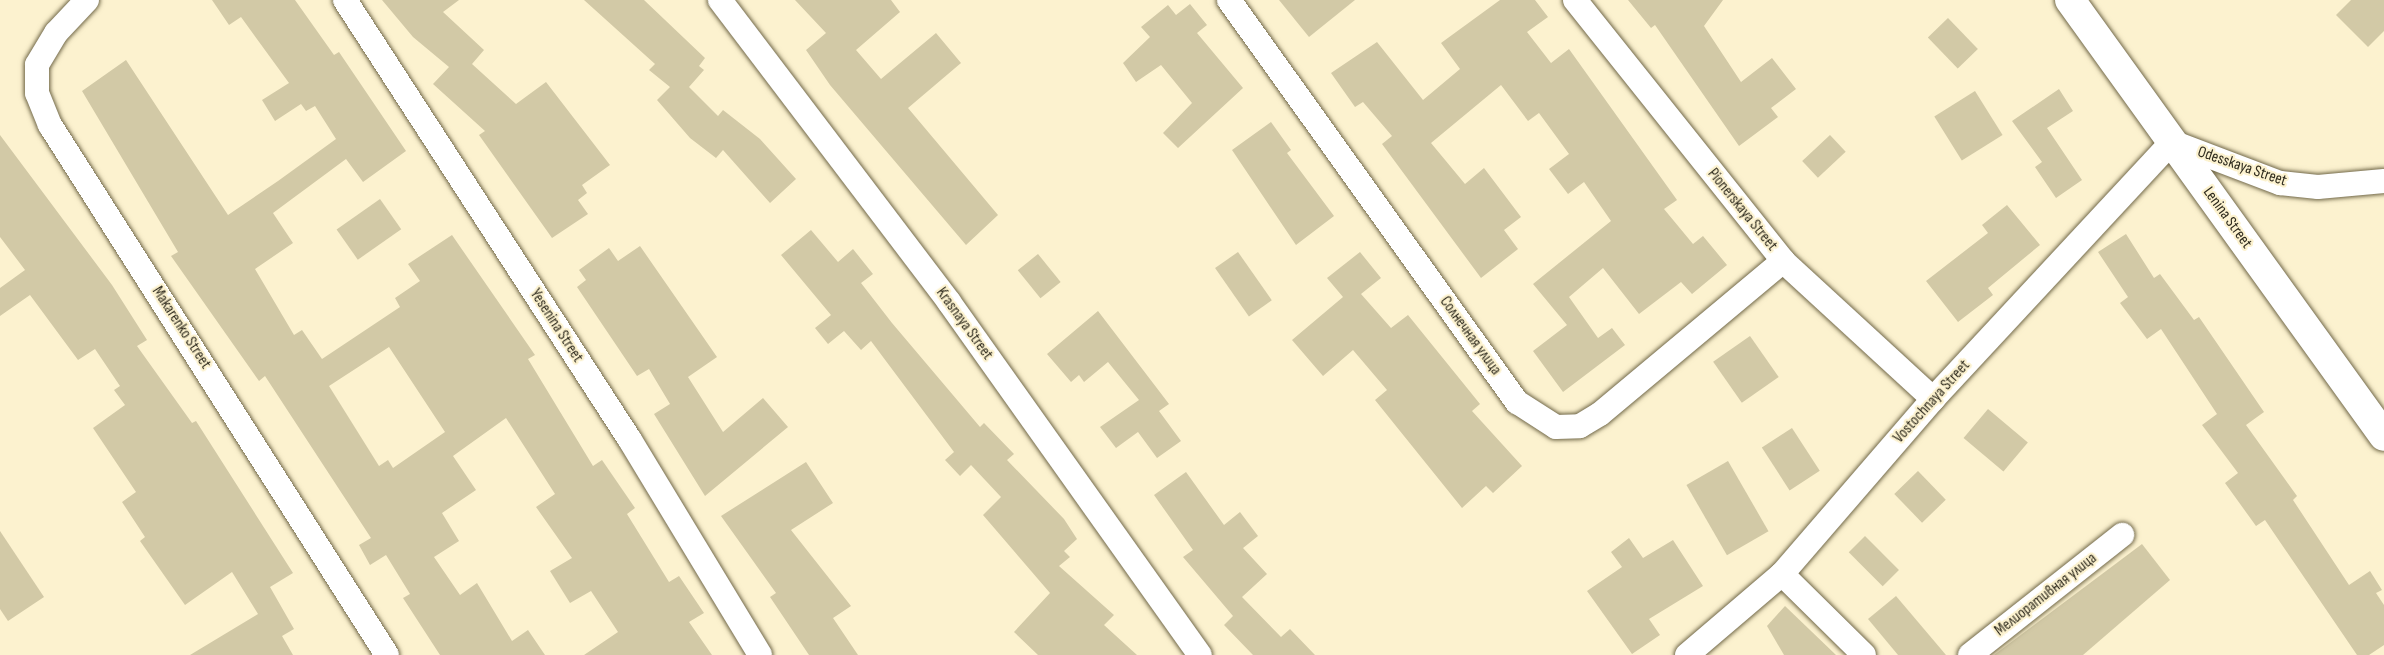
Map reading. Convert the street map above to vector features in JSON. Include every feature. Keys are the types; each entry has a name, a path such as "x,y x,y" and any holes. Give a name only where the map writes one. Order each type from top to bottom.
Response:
{"street":[{"name":"Makarenko Street","path":"87,0 56,33 37,65 37,93 50,125 387,655"},
{"name":"Yesenina Street","path":"345,0 630,440 760,655"},
{"name":"Krasnaya Street","path":"720,0 949,302 1200,655"},
{"name":"Солнечная улица","path":"1229,0 1517,402 1556,427 1580,426 1600,414 1783,261"},
{"name":"Pionerskaya Street","path":"1575,0 1783,261 1933,399"},
{"name":"Lenina Street","path":"2070,0 2384,436"},
{"name":"Odesskaya Street","path":"2172,142 2280,183 2318,187 2384,181"},
{"name":"Vostochnaya Street","path":"1687,655 1782,574 1933,399 2172,142"},
{"name":"Мелиоративная улица","path":"1970,655 2122,535"},
{"path":"1782,574 1864,655"}],"building":[{"path":"212,0 295,0 334,55 339,52 406,151 363,182 346,159 273,213 293,243 255,269 294,335 302,330 322,359 400,307 395,298 420,281 408,264 452,235 535,355 528,359 593,466 602,460 635,508 627,514 669,582 679,576 704,613 689,622 712,655 584,655 618,632 591,591 570,603 550,571 572,558 536,507 555,494 506,418 453,456 476,490 442,513 459,541 434,557 460,595 477,583 512,641 528,630 545,655 440,655 403,598 410,594 386,555 370,565 359,545 371,538 265,376 259,381 171,256 178,252 82,91 126,60 228,215 336,139 315,106 306,111 301,104 275,121 262,100 289,83 241,17 229,25","holes":["389,347 445,432 393,468 388,460 379,466 329,386"]},
{"path":"382,0 459,0 443,12 484,50 472,64 516,104 546,82 610,165 582,185 587,193 578,200 588,214 552,238 479,135 485,131 433,84 449,67 413,37"},
{"path":"584,0 644,0 705,58 699,66 704,70 689,87 718,116 723,110 760,139 796,179 770,203 723,150 716,158 690,138 657,100 670,87 649,70 655,64"},
{"path":"795,0 891,0 900,12 856,50 881,79 936,33 961,63 908,108 998,215 966,245 830,85 806,50 826,33"},
{"path":"1279,0 1355,0 1309,37"},
{"path":"1500,0 1535,0 1548,17 1527,32 1551,63 1569,49 1677,200 1664,209 1693,244 1703,236 1727,265 1692,294 1681,282 1639,314 1603,268 1569,297 1598,338 1612,328 1625,345 1563,392 1533,351 1567,325 1533,284 1611,221 1584,182 1568,194 1549,169 1569,154 1539,113 1528,121 1501,85 1431,143 1465,184 1484,168 1521,217 1504,230 1518,249 1481,278 1382,144 1392,136 1363,102 1355,107 1331,73 1377,42 1423,100 1460,69 1441,43"},
{"path":"1628,0 1723,0 1704,26 1741,82 1772,58 1796,89 1771,108 1778,117 1739,146 1655,25 1651,28"},
{"path":"2351,0 2384,0 2384,31 2368,47 2336,15"},
{"path":"1190,4 1207,25 1197,33 1243,88 1178,148 1163,133 1192,103 1161,65 1136,82 1123,63 1150,37 1141,27 1168,5 1176,15"},
{"path":"1948,18 1978,49 1958,68 1928,37"},
{"path":"2059,89 2073,111 2047,128 2082,180 2056,198 2035,167 2042,162 2012,121"},
{"path":"1975,91 2003,135 1962,161 1934,116"},
{"path":"1271,122 1291,150 1287,153 1334,216 1296,245 1232,150"},
{"path":"0,135 112,285 147,340 137,346 192,423 196,421 293,573 270,587 294,629 282,636 293,655 190,655 258,614 232,572 185,605 140,541 145,537 122,502 136,492 93,428 125,405 114,390 120,386 95,349 78,360 30,295 0,316 0,288 25,270 0,237"},
{"path":"1830,135 1846,152 1818,178 1802,161"},
{"path":"380,199 401,229 358,260 337,229"},
{"path":"2007,205 2040,245 1988,288 1993,295 1958,322 1926,281 1988,233 1982,225"},
{"path":"811,230 838,262 853,249 873,274 861,283 892,323 980,427 984,423 1014,454 1007,460 1064,519 1077,539 1064,551 1070,557 1059,566 1114,615 1104,625 1137,655 1038,655 1014,632 1050,593 983,515 1001,497 971,465 960,476 945,460 954,452 871,341 861,350 844,331 828,344 815,328 831,315 781,255"},
{"path":"2126,234 2154,278 2160,274 2194,320 2199,317 2264,412 2246,425 2297,496 2293,500 2349,585 2370,571 2382,590 2376,593 2384,605 2384,645 2369,655 2357,655 2265,520 2256,526 2225,483 2238,473 2202,425 2217,414 2161,329 2147,339 2120,303 2128,297 2098,252"},
{"path":"640,246 717,357 688,377 723,432 763,398 788,427 705,496 654,414 670,404 649,369 637,376 577,287 586,280 579,270 609,248 618,261"},
{"path":"1238,252 1272,300 1249,316 1215,268"},
{"path":"1360,252 1381,278 1361,294 1391,328 1408,315 1480,404 1472,411 1522,466 1493,493 1486,486 1462,508 1375,400 1387,390 1353,350 1323,376 1292,340 1343,297 1327,278"},
{"path":"1038,254 1061,282 1040,298 1018,270"},
{"path":"1098,311 1169,404 1159,411 1181,441 1157,458 1138,432 1116,448 1100,427 1139,400 1108,362 1084,382 1079,375 1071,382 1047,354"},
{"path":"1750,336 1779,377 1742,403 1713,362"},
{"path":"1988,409 2028,442 2003,472 1964,438"},
{"path":"1792,428 1820,471 1790,490 1762,448"},
{"path":"1728,461 1768,531 1727,555 1686,485"},
{"path":"806,462 833,503 791,530 851,606 833,618 858,655 809,655 770,597 776,593 721,516"},
{"path":"1918,471 1946,500 1922,523 1894,494"},
{"path":"1186,472 1224,525 1240,512 1258,536 1243,548 1267,574 1242,597 1281,637 1290,629 1315,655 1253,655 1224,625 1233,616 1183,557 1193,550 1154,495"},
{"path":"0,531 44,597 8,621 0,609"},
{"path":"1865,536 1899,570 1883,586 1849,552"},
{"path":"1629,538 1643,558 1673,540 1703,586 1649,619 1660,635 1632,654 1587,591 1622,567 1611,552"},
{"path":"2142,544 2170,580 2083,655 1994,655"},
{"path":"1896,596 1946,655 1898,655 1868,619"},
{"path":"1785,606 1836,655 1784,655 1767,626"}]}
